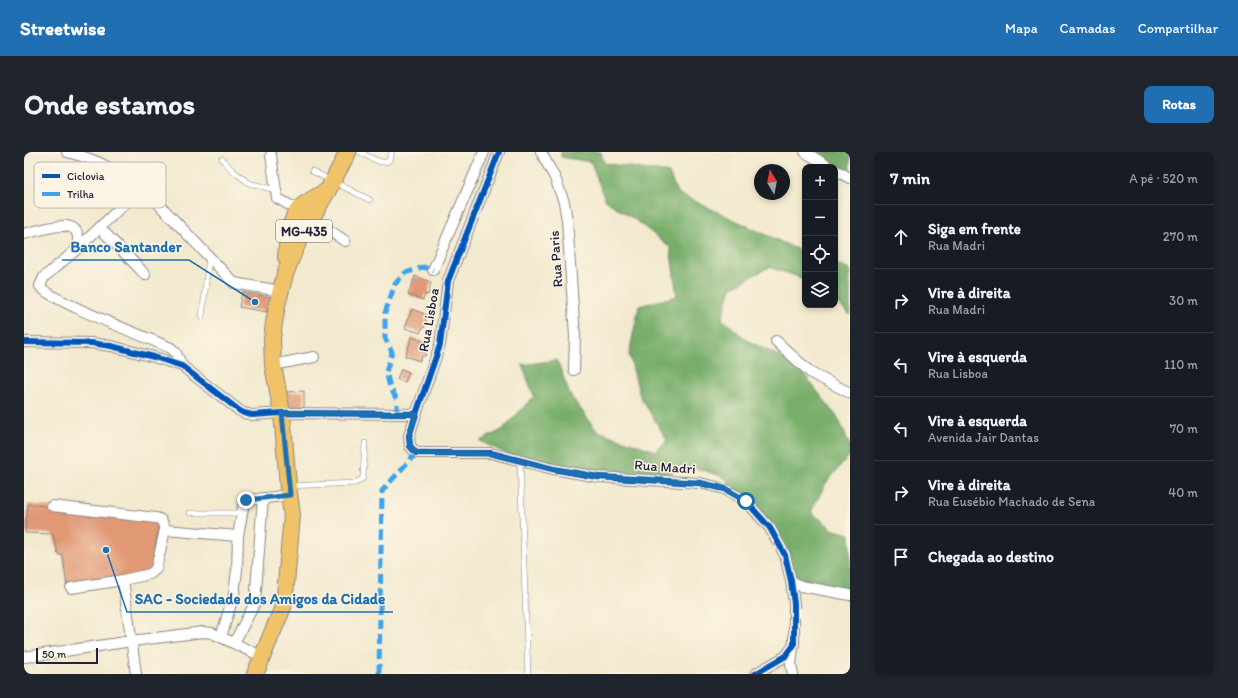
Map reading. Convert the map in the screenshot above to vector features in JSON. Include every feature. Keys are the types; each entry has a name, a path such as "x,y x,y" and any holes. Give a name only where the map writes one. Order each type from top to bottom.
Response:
{"main road":[{"path":"255,674 281,613 285,595 292,515 282,413 273,365 272,339 277,305 286,274 286,250 292,223 305,214 309,201 330,185 348,152"}],"street":[{"path":"67,152 84,154 100,162"},
{"name":"Rua Lisboa","path":"433,270 484,152"},
{"name":"Rua Lisboa","path":"416,414 440,345 448,281 499,152"},
{"name":"Rua Paris","path":"541,152 555,178 564,202 567,220 575,336 574,370"},
{"path":"805,152 824,164"},
{"path":"270,155 275,176 275,190 277,198 305,214 345,241"},
{"path":"838,172 850,178"},
{"path":"120,208 76,250 44,277 41,282 42,289 70,305 171,348 176,353 182,366"},
{"path":"163,208 234,283 281,291"},
{"path":"24,234 63,225 70,226 76,230 78,235 76,250"},
{"path":"100,228 140,269 144,276"},
{"path":"776,341 811,374 850,392"},
{"path":"24,342 91,343 111,346 154,357 182,366 244,413 252,415 282,413 416,414"},
{"path":"273,365 314,357"},
{"name":"Rua Madri","path":"416,414 409,436 410,446 416,453 491,454 553,469 598,477 700,483 726,489 746,501 770,528 785,556 791,581 794,604 794,645 791,665 793,674"},
{"path":"221,637 234,594 237,570 238,536 244,501 289,491"},
{"path":"234,643 255,603 263,498"},
{"path":"52,506 156,518 163,522 166,530 154,571 150,574 71,588"},
{"path":"166,530 238,536"},
{"path":"123,580 136,674"},
{"path":"791,581 801,586 850,596"},
{"path":"28,657 132,640 203,632 212,633 263,657"},
{"path":"755,674 786,656 794,645"}],"lane":[{"path":"360,152 380,162 385,162 389,159 392,152"},
{"path":"222,159 232,170 249,183 275,190"},
{"path":"312,171 330,185 370,200"},
{"path":"202,317 209,256"},
{"path":"289,491 360,481 362,478 365,443"},
{"path":"520,461 528,674"},
{"path":"190,513 241,513"}],"green space":[{"path":"561,152 601,152 604,163 669,173 677,193 802,252 802,278 769,267 731,288 722,319 748,341 796,364 838,418 850,446 850,455 826,483 811,512 834,530 850,534 850,595 800,587 786,546 724,477 693,467 660,475 591,473 509,455 480,441 502,430 534,396 522,365 557,360 570,395 597,431 656,451 667,440 640,396 629,354 639,306 677,296 670,247 638,222 605,200 591,162 561,157"},
{"path":"798,152 850,152 850,180 838,174 838,164 817,164"},
{"path":"838,265 850,270 850,315 838,304"}],"building":[{"path":"415,276 431,282 428,295 425,294 423,300 408,295"},
{"path":"242,292 270,297 267,312 239,307"},
{"path":"412,309 427,315 425,320 427,321 420,333 405,328"},
{"path":"412,337 427,343 425,356 422,356 420,361 405,356"},
{"path":"401,369 409,372 405,382 397,379"},
{"path":"304,391 304,411 289,412 286,392"},
{"path":"28,504 159,520 153,563 149,573 67,588 63,556 58,554 53,534 25,533"}],"marked path":[{"path":"397,414 397,400 390,387 386,372 392,352 385,338 385,313 395,284 405,273 423,267 433,270"},
{"path":"379,674 382,491 416,453"}],"cycle path":[{"path":"24,342 91,343 111,346 154,357 182,366 240,411 252,415 282,413 416,414 440,345 448,281 499,152"},
{"path":"416,414 409,436 410,446 416,453 491,453 553,469 598,477 700,483 725,489 746,501 770,528 785,555 791,581 794,604 794,645 786,656 755,674"}],"place":[{"name":"Banco Santander","path":"255,302"},
{"name":"SAC - Sociedade dos Amigos da Cidade","path":"106,550"}],"route":[{"path":"246,500 290,495 282,413 416,414 409,436 410,446 416,453 491,454 553,469 598,477 700,483 726,489 746,501"}]}
